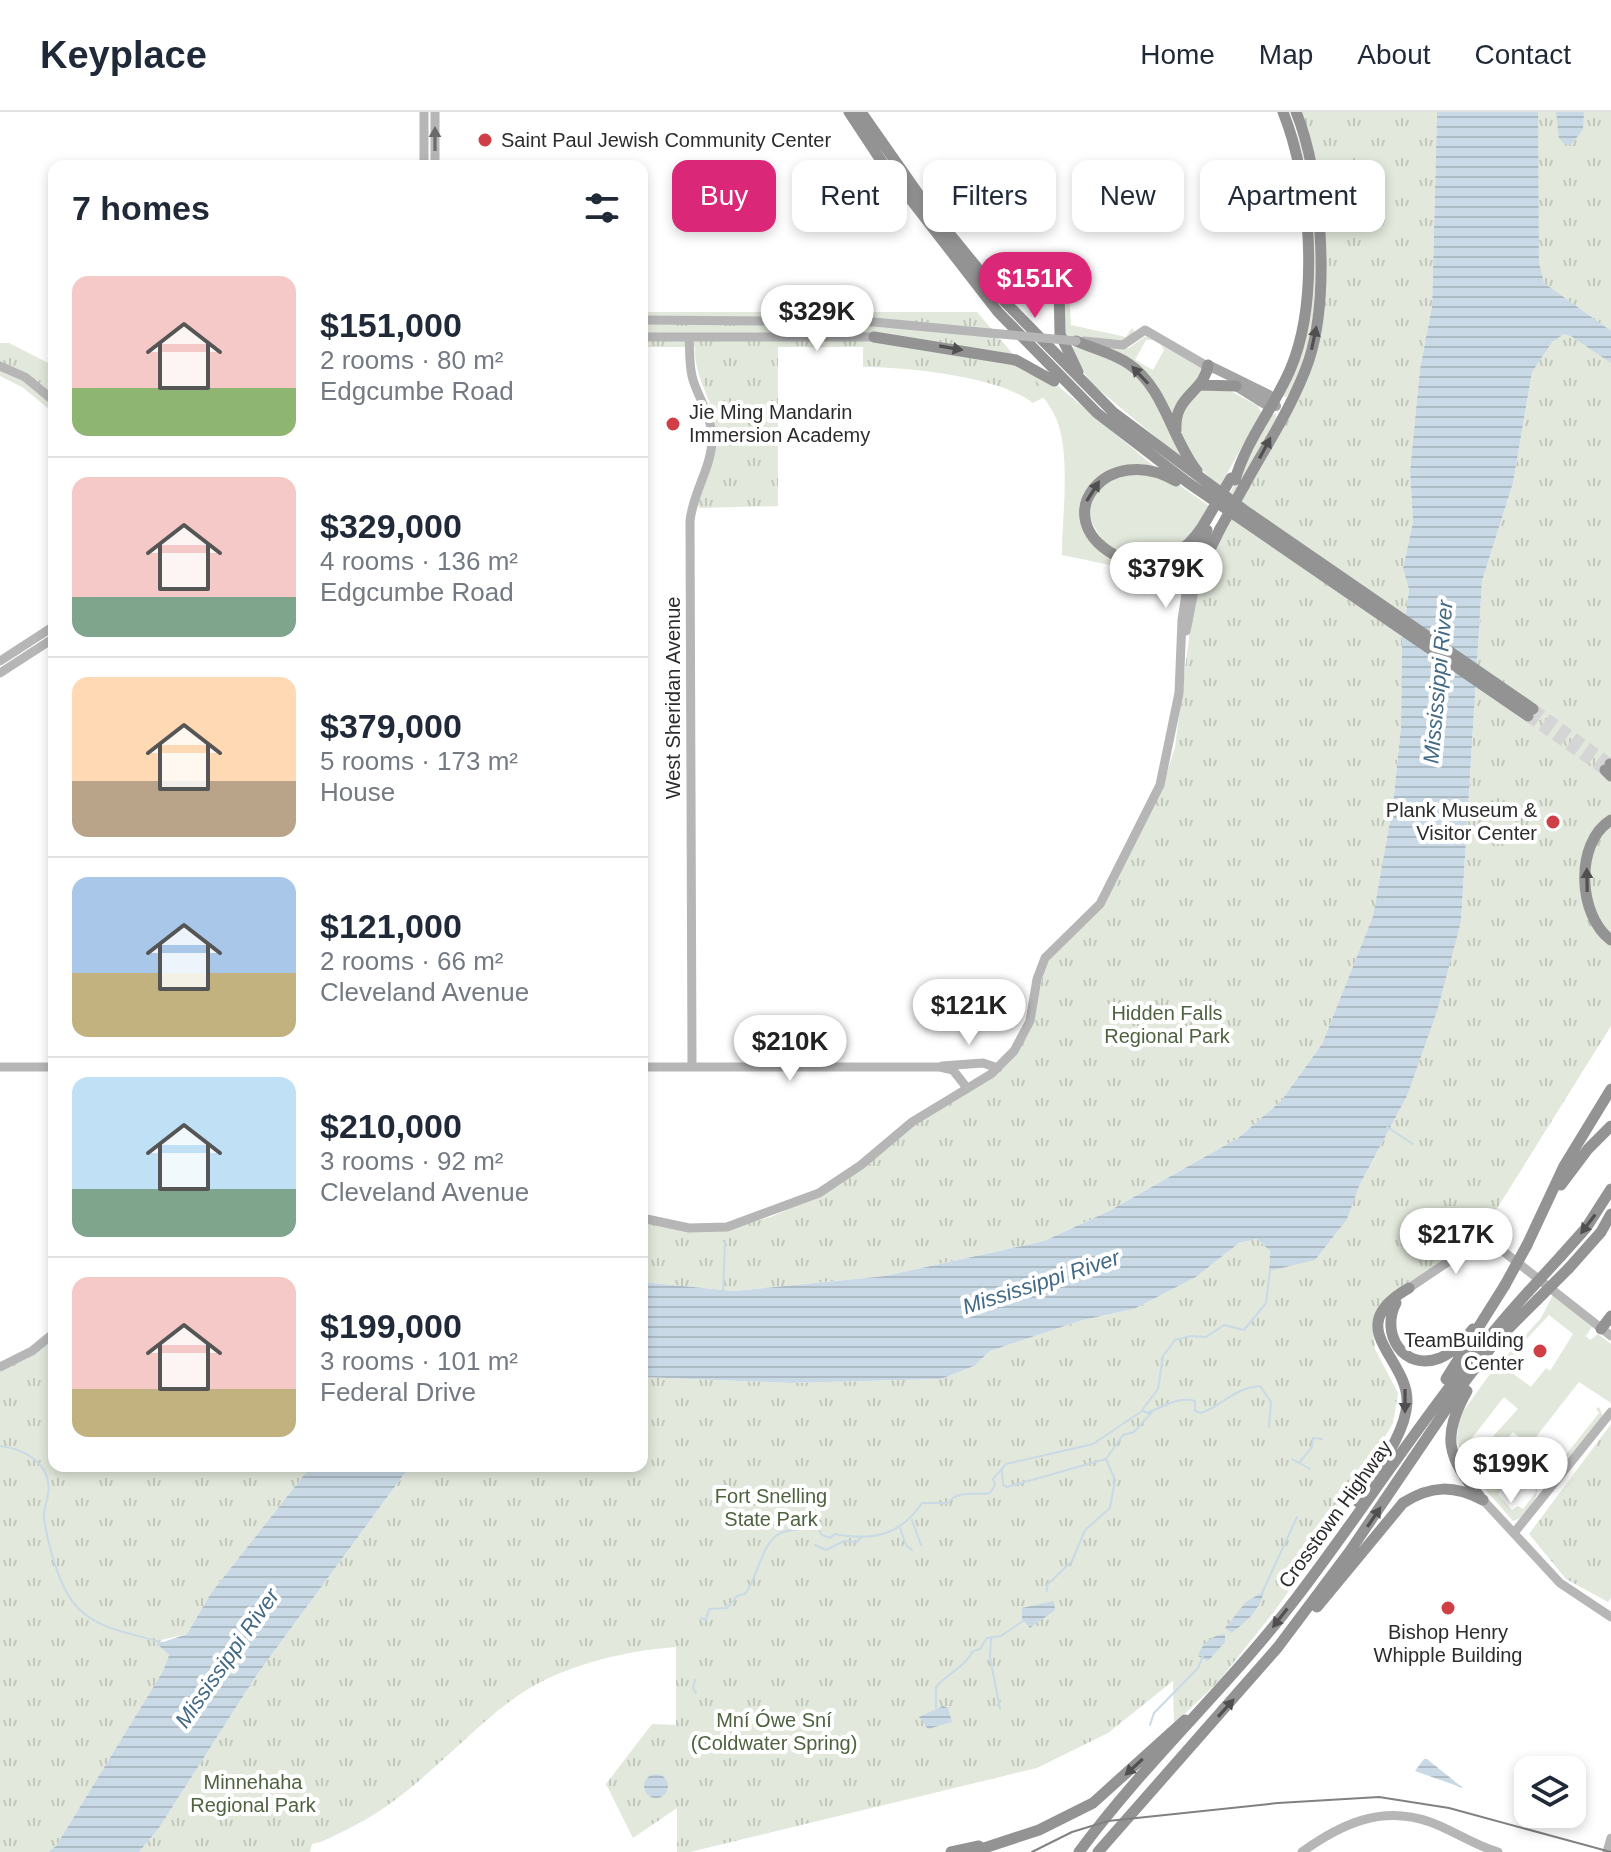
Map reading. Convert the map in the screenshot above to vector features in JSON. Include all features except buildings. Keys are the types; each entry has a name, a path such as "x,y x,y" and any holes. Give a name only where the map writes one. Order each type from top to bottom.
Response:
{"highway":[{"path":"849,112 884,165 989,301 1143,451 1209,498"},
{"path":"861,112 950,235 1086,395"},
{"path":"1283,112 1296,145 1304,182 1306,305 1296,355 1237,478 1213,523 1193,575 1141,564 1110,553 1091,532 1086,504 1098,481 1122,470 1145,470 1171,478 1209,498 1241,515 1528,710"},
{"path":"1237,478 1285,410 1310,358 1318,306 1317,188 1308,144 1296,112"},
{"path":"1059,283 1059,328 1063,345 1086,395"},
{"path":"874,337 1016,360 1039,370 1086,395 1207,484 1241,515"},
{"path":"1076,341 1109,353 1137,371 1159,400 1177,439 1207,484"},
{"path":"1177,439 1178,408 1199,385 1208,365"},
{"path":"1199,385 1236,386"},
{"path":"1141,564 1163,559 1184,548 1213,523"},
{"path":"1611,820 1597,833 1589,848 1587,877 1591,913 1597,927 1611,940"},
{"path":"1527,1245 1574,1147 1611,1089"},
{"path":"1376,1489 1505,1285 1570,1171 1611,1126"},
{"name":"Crosstown Highway","path":"1098,1852 1278,1647 1350,1551 1466,1380 1586,1228 1611,1189"},
{"name":"Crosstown Highway","path":"1079,1852 1234,1677 1465,1365 1533,1296 1569,1268 1601,1232 1611,1214"},
{"path":"1601,1232 1611,1221"},
{"path":"1409,1288 1390,1314 1389,1332 1401,1352 1424,1361 1439,1358 1457,1346 1505,1285"},
{"path":"1343,1533 1403,1421 1407,1400 1404,1384 1383,1351 1377,1331 1381,1315 1392,1299 1409,1288"},
{"path":"1483,1500 1455,1463 1450,1436 1452,1422 1467,1390 1533,1296"},
{"path":"1606,1332 1611,1316"},
{"path":"1278,1647 1297,1632 1403,1503 1419,1493 1440,1488 1459,1490 1483,1500"},
{"path":"972,1852 1062,1821 1093,1803 1234,1677"},
{"path":"951,1852 1018,1837"}],"main road":[{"path":"1208,365 1269,395 1273,404"},
{"path":"1236,386 1265,404 1285,410"}],"street":[{"path":"424,112 424,160"},
{"path":"435,112 435,160"},
{"path":"648,320 874,322 1123,345 1145,330 1208,365 1236,386"},
{"path":"648,337 874,337"},
{"name":"West Sheridan Avenue","path":"689,337 692,376 708,415 712,437 709,459 695,494 690,521 692,1067"},
{"path":"0,366 25,377 48,396"},
{"path":"648,1219 689,1228 727,1227 800,1202 839,1182 912,1122 998,1068 1025,1032 1045,958 1100,904 1160,785 1172,740 1193,575"},
{"path":"0,661 48,630"},
{"path":"0,673 48,642"},
{"path":"648,1067 940,1067 983,1063 998,1068"},
{"path":"0,1067 48,1067"},
{"path":"940,1067 953,1070 967,1088"},
{"path":"1409,1288 1485,1237 1606,1332"},
{"path":"0,1367 32,1351 48,1338"},
{"path":"1514,1533 1611,1412"},
{"path":"1483,1500 1560,1583 1611,1617"},
{"path":"1304,1851 1337,1827 1373,1816 1391,1815 1429,1822 1498,1852"},
{"path":"1607,1852 1611,1838"}],"green space":[{"name":"Hidden Falls Regional Park","path":"1300,112 1437,112 1432,306 1420,369 1410,471 1413,522 1403,568 1409,590 1402,642 1401,726 1393,804 1373,916 1322,1044 1281,1101 1238,1138 1109,1211 1044,1241 885,1276 734,1291 648,1283 648,1222 717,1230 771,1217 841,1184 928,1114 1015,1053 1035,1011 1045,965 1095,911 1161,792 1175,747 1190,630 1202,574 1282,425 1318,341 1320,232 1385,232 1385,160 1315,160"},
{"name":"Fort Snelling State Park","path":"1538,112 1611,112 1611,1026 1483,1231 1389,1300 1375,1323 1375,1349 1398,1393 1393,1423 1331,1532 1273,1613 1218,1682 1174,1724 1173,1681 1108,1733 1037,1768 690,1852 677,1852 677,1808 633,1838 606,1784 652,1724 676,1725 676,1647 633,1652 567,1670 527,1690 391,1803 346,1830 312,1844 310,1852 139,1852 159,1828 256,1676 406,1472 648,1472 648,1377 790,1383 941,1379 974,1366 990,1351 1083,1320 1134,1309 1196,1277 1239,1243 1257,1239 1270,1251 1269,1270 1347,1218 1360,1184 1407,1096 1461,922 1482,581 1513,483 1532,372"},
{"path":"1308,232 1314,232 1316,267 1309,343 1299,374 1286,397 1282,396 1300,356"},
{"path":"1069,293 1071,325 1126,337 1132,328 1136,333 1124,342 1063,336 1064,295"},
{"path":"648,312 977,312 1048,395 1033,403 998,386 975,380 927,371 863,367 863,347 778,347 778,506 700,508 697,504 716,436 713,413 698,373 695,347 648,347"},
{"path":"1146,336 1153,340 1146,340 1135,360 1153,370 1164,350 1161,345 1204,369 1174,413 1169,414 1164,402 1106,347 1129,348"},
{"path":"0,343 9,343 48,363 48,408 22,387 0,376"},
{"path":"1066,346 1090,351 1128,369 1142,383 1164,417 1182,459 1091,383"},
{"path":"1011,362 1051,380 1156,468 1124,468 1105,473 1090,486 1084,497 1097,546 1181,575 1182,580 1062,555 1065,482 1060,428 1045,400"},
{"path":"1225,388 1258,406 1261,413 1220,486 1190,456 1178,428 1180,415 1197,391"},
{"path":"1276,413 1234,496 1230,493 1272,415"},
{"path":"1138,472 1175,482 1209,506 1197,526 1182,542 1148,559 1131,558 1115,551 1100,536 1088,513 1098,485"},
{"path":"1553,1295 1592,1327 1586,1336 1590,1340 1598,1334 1611,1344 1611,1403 1579,1382 1499,1484 1503,1488 1498,1494 1512,1510 1518,1506 1523,1509 1536,1492 1534,1486 1537,1487 1536,1497 1530,1507 1513,1521 1464,1465 1457,1439 1459,1417 1490,1374 1541,1318","holes":["1549,1315 1573,1334 1550,1371 1546,1368 1531,1387 1507,1369 1522,1350 1519,1347","1504,1397 1518,1409 1486,1444 1497,1452 1513,1432 1526,1443 1500,1475 1465,1447"]},
{"path":"48,1343 48,1472 306,1472 211,1593 187,1634 161,1640 158,1645 169,1655 163,1671 56,1846 48,1852 0,1852 0,1371 27,1359"},
{"path":"1599,1407 1603,1416 1549,1481 1543,1484 1539,1480 1545,1481 1599,1413 1596,1409"},
{"path":"1611,1424 1611,1598 1608,1602 1566,1579 1529,1534"}],"water":[{"name":"Mississippi River","path":"1437,112 1538,112 1539,263 1544,283 1611,331 1611,363 1564,334 1552,342 1532,372 1513,483 1482,581 1461,922 1437,1011 1407,1096 1360,1184 1347,1219 1315,1260 1269,1271 1270,1251 1257,1239 1239,1243 1196,1277 1134,1309 1083,1320 990,1351 974,1366 941,1379 790,1383 648,1377 648,1283 734,1291 885,1276 1044,1241 1109,1211 1238,1138 1281,1101 1322,1044 1373,916 1393,804 1401,726 1402,642 1409,590 1403,568 1413,522 1410,471 1420,369 1432,306"},
{"path":"1556,112 1584,112 1583,129 1571,145 1565,145 1559,138"},
{"name":"Mississippi River","path":"306,1472 406,1472 256,1676 159,1828 139,1852 48,1852 56,1846 163,1671 169,1655 157,1644 187,1634 211,1593"},
{"path":"1264,1591 1260,1603 1247,1620 1231,1633 1225,1628 1246,1602"},
{"path":"1054,1601 1055,1610 1030,1628 1022,1619 1022,1608"},
{"path":"1225,1634 1225,1642 1208,1661 1198,1656 1208,1641"},
{"path":"943,1706 948,1708 952,1722 928,1729 919,1717"},
{"path":"1427,1759 1463,1788 1415,1771"},
{"path":"656,1774 667,1781 668,1786 661,1797 656,1798 645,1791 644,1786 651,1775"}],"waterway":[{"path":"1387,1127 1413,1144"},
{"path":"723,1292 725,1242"},
{"path":"1269,1427 1271,1402 1260,1386 1236,1393 1201,1413 1195,1411 1195,1401 1189,1400 1171,1403 1147,1413 1142,1410 1158,1389 1163,1356 1175,1340 1191,1336 1206,1337 1224,1325 1244,1330 1266,1303 1270,1270"},
{"path":"701,1618 706,1620 709,1609 727,1608 737,1596 745,1594 769,1544 784,1531 796,1530 798,1526 803,1529 816,1526 822,1535 830,1538 835,1534 861,1537 884,1534 904,1523 922,1503 948,1503 962,1494 990,1493 995,1485 993,1479 1006,1464 1093,1444 1142,1411"},
{"path":"1047,1591 1047,1585 1072,1561 1085,1530 1110,1508 1115,1480 1106,1459 1123,1435 1134,1432 1152,1412"},
{"path":"1299,1463 1312,1447 1313,1438 1322,1439"},
{"path":"0,1446 36,1460 46,1475 48,1495 44,1515 48,1540 55,1566 71,1600 87,1616 107,1627 162,1643"},
{"path":"1002,1471 1003,1485 1007,1487 1106,1459"},
{"path":"1292,1459 1310,1469"},
{"path":"1262,1593 1297,1517"},
{"path":"912,1520 921,1545"},
{"path":"900,1528 906,1545 912,1550"},
{"path":"815,1545 826,1550 844,1541 857,1542 862,1536"},
{"path":"936,1708 936,1687 940,1682 965,1662 973,1651 980,1649 987,1638 1001,1636 1023,1621"},
{"path":"991,1638 990,1657 1000,1709"},
{"path":"1150,1725 1154,1713 1198,1668 1203,1656"},
{"path":"695,1680 693,1688 696,1693"}],"tunnel":[{"path":"1533,709 1610,764"},
{"path":"1528,716 1605,770"}],"tram line":[{"path":"1032,1852 1072,1832 1108,1821 1278,1803 1379,1797 1449,1808 1611,1852"}],"place":[{"name":"Saint Paul Jewish Community Center","path":"485,140"},
{"name":"Jie Ming Mandarin Immersion Academy","path":"673,424"},
{"name":"Plank Museum & Visitor Center","path":"1553,822"},
{"name":"TeamBuilding Center","path":"1540,1351"},
{"name":"Bishop Henry Whipple Building","path":"1448,1608"}],"park label":[{"name":"Mní Ówe Sní (Coldwater Spring)","path":"774,1732"},
{"name":"Minnehaha Regional Park","path":"253,1794"}]}
